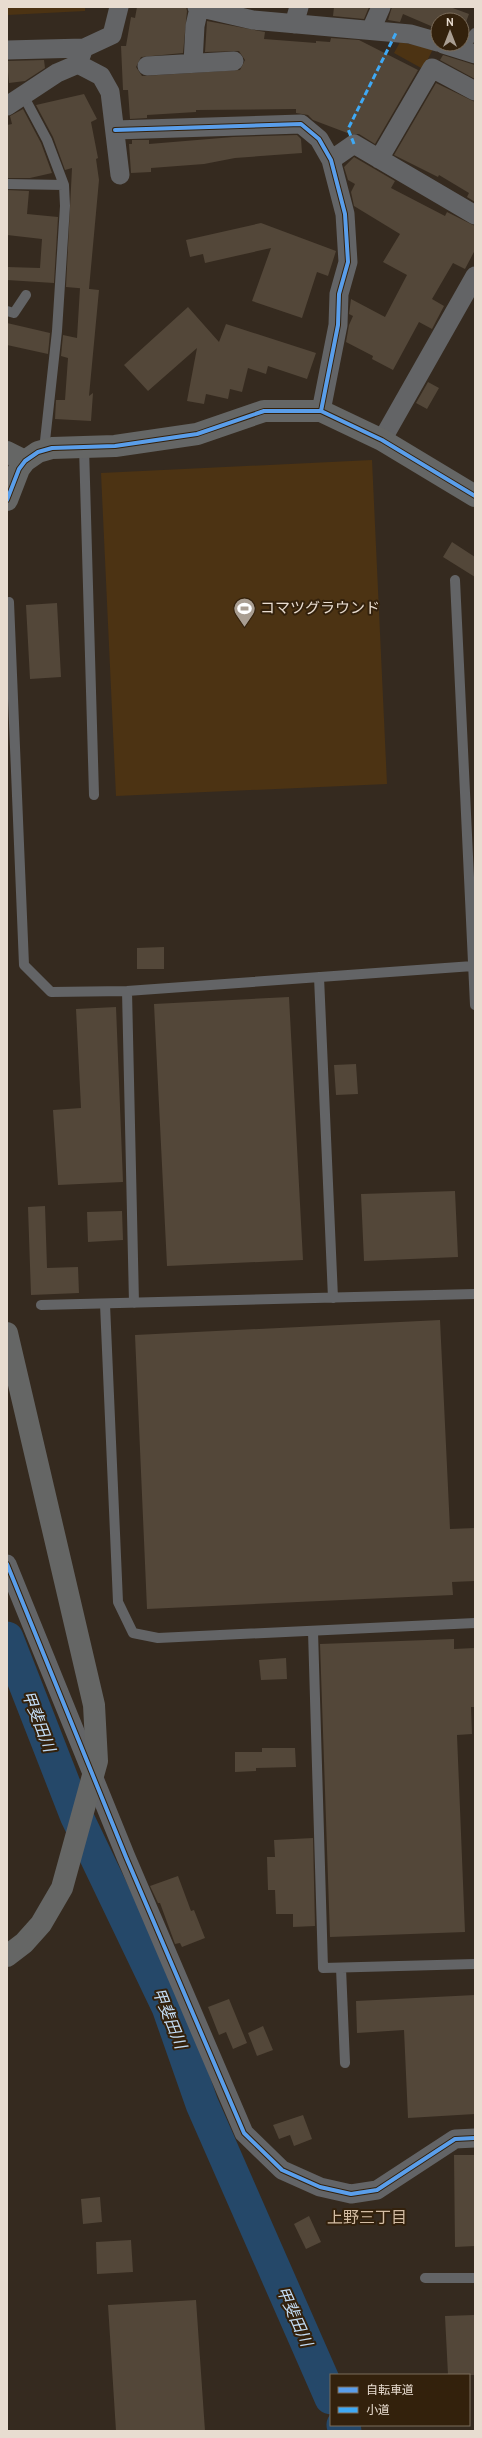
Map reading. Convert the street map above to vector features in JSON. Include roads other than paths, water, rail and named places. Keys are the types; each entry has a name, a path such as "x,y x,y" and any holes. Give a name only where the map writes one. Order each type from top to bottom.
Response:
{"street":[{"path":"7,106 112,35 119,7"},
{"path":"371,30 381,7"},
{"path":"193,63 195,26 198,8 253,20 296,15 371,30 410,34 430,40"},
{"path":"7,50 81,56 101,76 110,92 120,174"},
{"path":"147,66 234,61"},
{"path":"379,159 432,68 475,91"},
{"path":"115,130 301,124 318,139 331,160 345,214 348,262 340,294 338,325 320,412"},
{"path":"331,160 354,144 475,215"},
{"path":"382,440 472,287"},
{"path":"7,500 16,456 52,448 115,446 197,434 264,411 320,412 382,440 475,496"},
{"path":"7,1333 94,1705 97,1761 62,1888 41,1924 24,1943 7,1956"},
{"path":"7,1564 93,1776 244,2133 282,2170 320,2187 351,2194 377,2190 455,2139 475,2138"}],"lane":[{"path":"470,46 475,32"},
{"path":"23,95 47,140 64,185 57,331 44,450"},
{"path":"7,184 64,185"},
{"path":"7,311 14,313 26,296"},
{"path":"84,447 94,794"},
{"path":"455,580 474,954 473,966 475,1005"},
{"path":"9,602 24,965 51,992 127,991 473,966"},
{"path":"319,977 333,1298"},
{"path":"127,991 134,1303"},
{"path":"41,1306 475,1294"},
{"path":"105,1304 118,1602 134,1633 158,1638 475,1623"},
{"path":"313,1631 323,1968 475,1964"},
{"path":"342,1968 344,2063"},
{"path":"425,2278 475,2278"}],"waterway":[{"name":"甲斐田川","path":"7,1638 76,1815 168,2007 202,2104 330,2396"},
{"name":"甲斐田川","path":"343,2426 345,2431"}],"place":[{"name":"コマツグラウンド","path":"244,628"}],"district":[{"name":"上野三丁目","path":"367,2217"}]}
